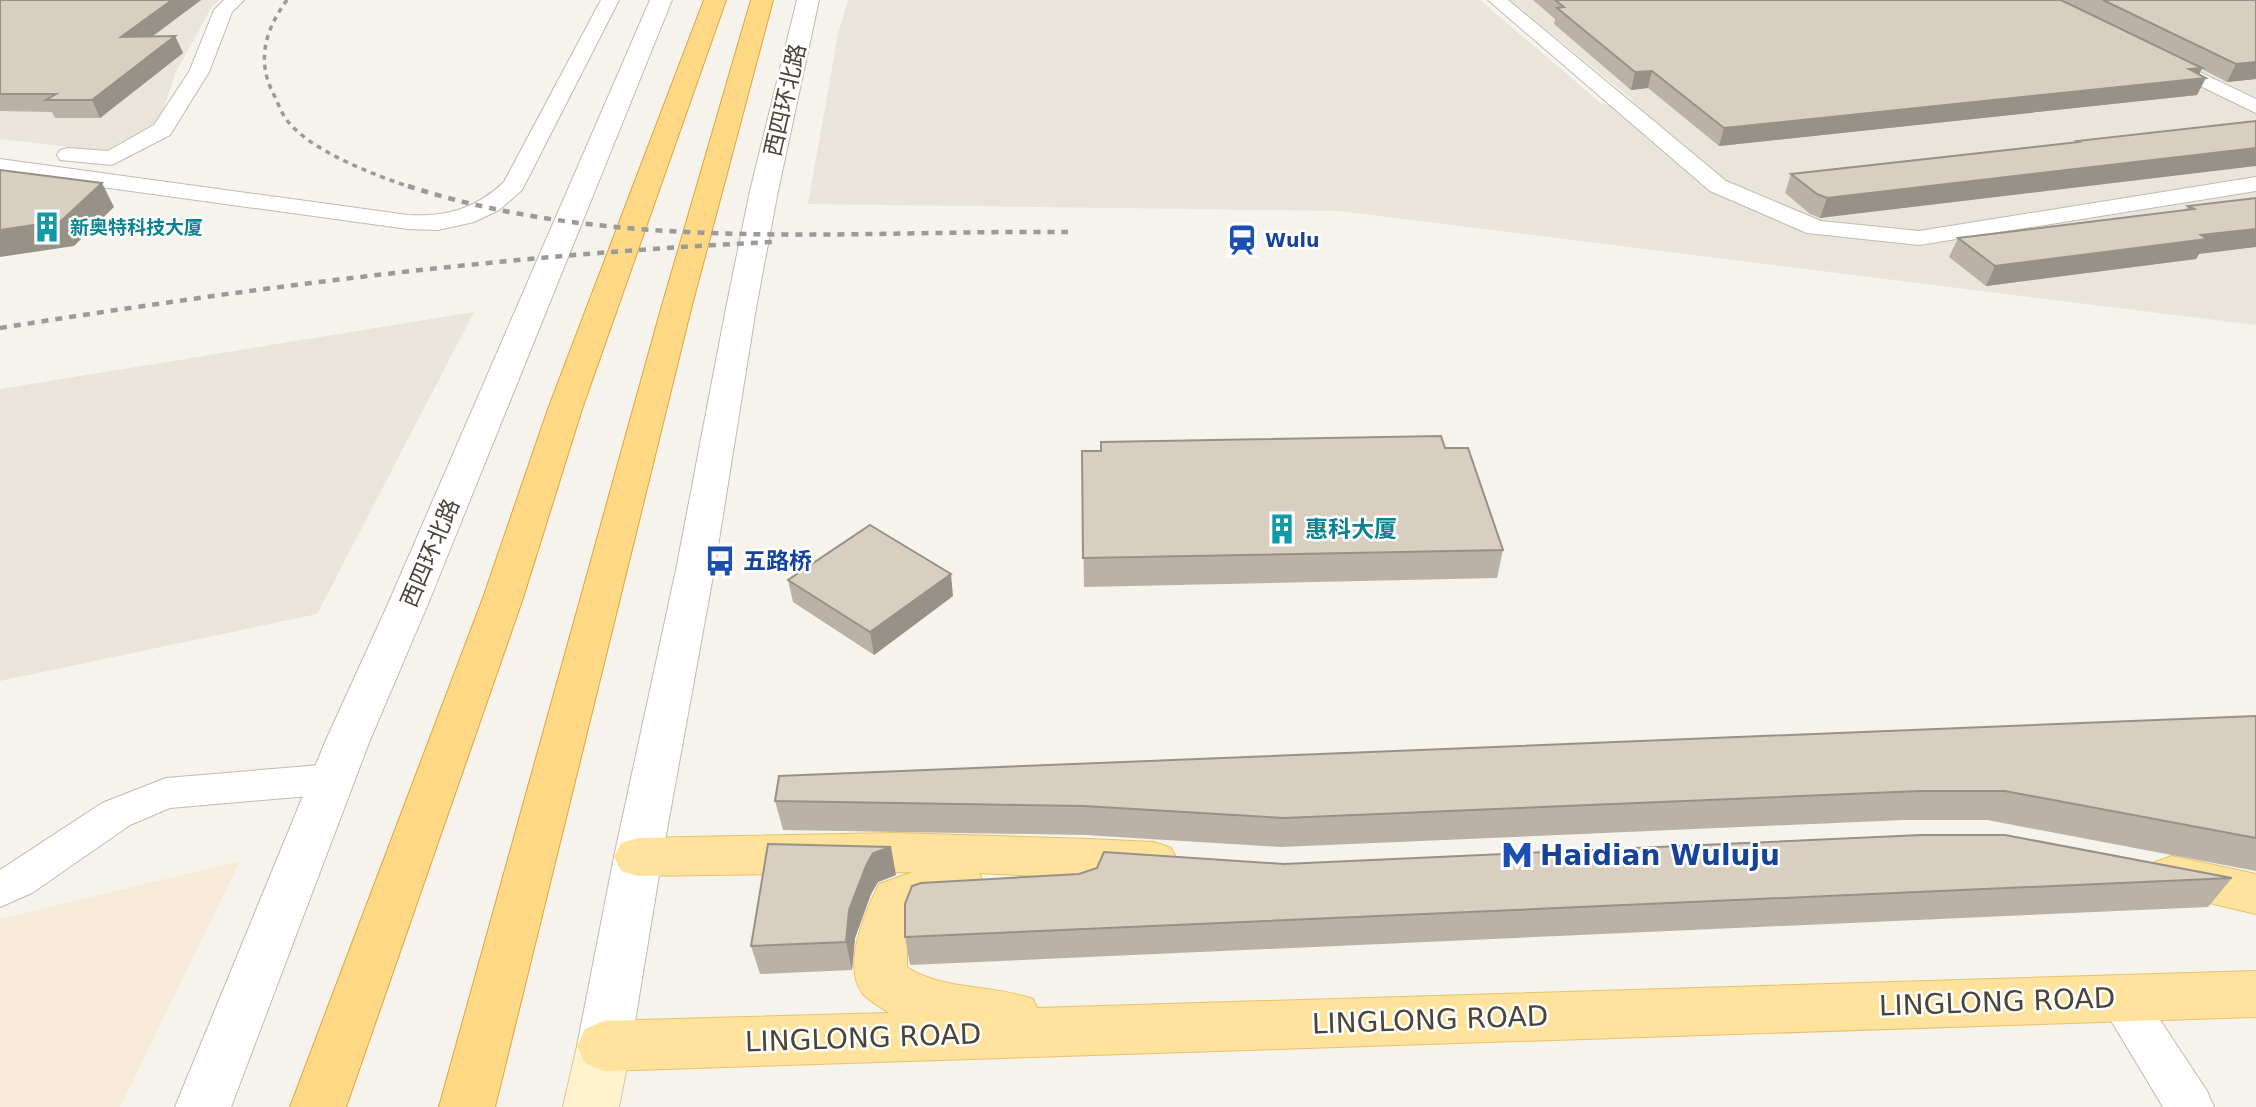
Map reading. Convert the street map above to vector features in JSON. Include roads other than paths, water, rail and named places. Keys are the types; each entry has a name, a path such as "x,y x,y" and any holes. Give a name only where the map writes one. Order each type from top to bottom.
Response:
{"highway":[{"path":"318,1107 503,598 565,409 715,0"},
{"name":"西四环北路","path":"467,1107 676,309 762,0"}],"main road":[{"path":"638,857 771,851 1085,857 1194,869 923,889 896,899 882,932 881,978 913,1000 1108,1030"},
{"path":"2137,870 2256,894"},
{"name":"LINGLONG ROAD","path":"604,1046 2256,994"},
{"name":"西四环北路","path":"591,1107 604,1046"}],"street":[{"path":"0,149 112,158 162,130 199,72 223,9 235,0"},
{"path":"0,166 408,222 432,224 458,221 501,199 514,185 610,0"},
{"name":"西四环北路","path":"203,1107 333,779 661,0"},
{"name":"西四环北路","path":"604,1046 759,217 808,0"},
{"path":"1497,0 1718,186 1816,228 1919,238 2256,184"},
{"path":"2149,54 2256,107"},
{"path":"0,889 116,814 166,793 333,779"},
{"path":"2121,999 2190,1107"}],"railway":[{"path":"287,0 268,34 264,58 268,82 286,119 310,142 327,152 413,188"},
{"path":"408,186 487,207 568,222 651,230 735,234 1068,232"},
{"path":"0,328 384,274 578,255 772,242"}],"place":[{"name":"新奥特科技大厦","path":"47,227"},
{"name":"Wulu","path":"1242,240"},
{"name":"惠科大厦","path":"1282,529"},
{"name":"五路桥","path":"720,561"},
{"name":"Haidian Wuluju","path":"1517,855"}]}
